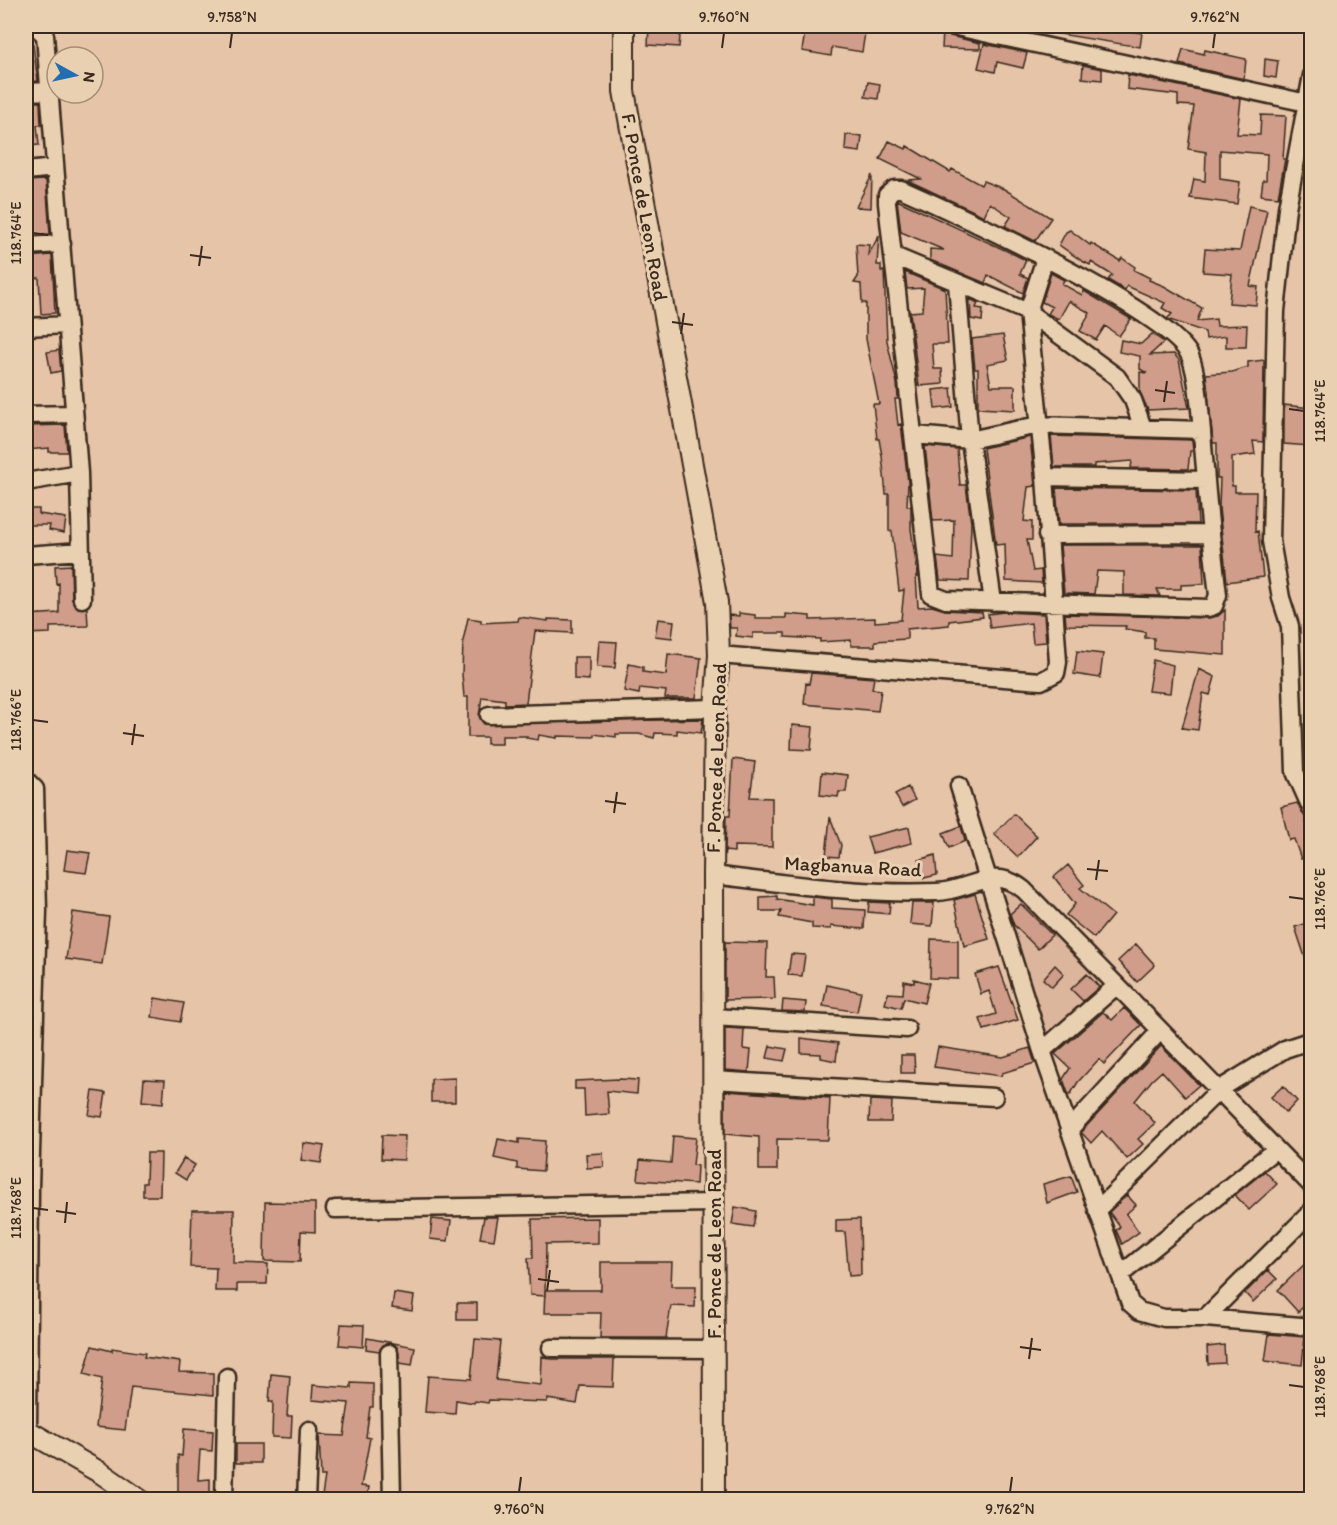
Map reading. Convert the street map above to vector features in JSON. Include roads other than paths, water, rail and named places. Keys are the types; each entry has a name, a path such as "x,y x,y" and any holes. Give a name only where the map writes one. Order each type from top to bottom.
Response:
{"street":[{"name":"F. Ponce de Leon Road","path":"624,26 624,91 717,602 719,655 715,708 713,875 714,1500"},
{"path":"952,26 1307,104"},
{"path":"26,27 36,27 45,35 46,45"},
{"path":"1311,75 1287,208 1276,311 1271,541 1278,588 1290,626 1294,772 1311,810"},
{"path":"26,92 45,91"},
{"path":"51,105 79,473 82,599"},
{"path":"26,171 56,168"},
{"path":"894,189 901,189 970,220 1045,258 1157,321 1180,341 1190,355 1202,430 1205,480 1218,595 1214,606 1208,608 1054,605 946,600 931,594 887,195 894,189"},
{"path":"26,246 62,244"},
{"path":"894,256 1028,312 1117,377 1133,400 1143,428"},
{"path":"719,655 1041,681 1056,673 1058,662 1047,535 1045,477 1028,312 1045,258"},
{"path":"957,283 970,440 993,602"},
{"path":"26,327 67,325"},
{"path":"26,415 74,414"},
{"path":"915,435 970,440 1038,425 1202,430"},
{"path":"26,482 79,473"},
{"path":"1045,477 1205,480"},
{"path":"1047,535 1211,534"},
{"path":"26,555 81,551"},
{"path":"489,715 715,708"},
{"path":"26,780 34,785 35,789 27,1430 101,1473 140,1500"},
{"path":"959,786 1042,1051 1130,1303 1139,1311 1164,1318 1205,1318 1311,1328"},
{"name":"Magbanua Road","path":"713,875 822,888 939,892 989,877"},
{"path":"989,877 1011,882 1024,890 1160,1031 1220,1089 1311,1186"},
{"path":"1042,1051 1116,986"},
{"path":"713,1017 907,1029"},
{"path":"1069,1130 1160,1031"},
{"path":"1097,1210 1220,1089 1285,1049 1311,1040"},
{"path":"713,1080 994,1097"},
{"path":"1120,1275 1276,1149"},
{"path":"335,1209 715,1203"},
{"path":"1205,1318 1311,1211"},
{"path":"551,1348 714,1349"},
{"path":"389,1353 392,1500"},
{"path":"224,1500 227,1377"},
{"path":"306,1500 309,1430"}]}
